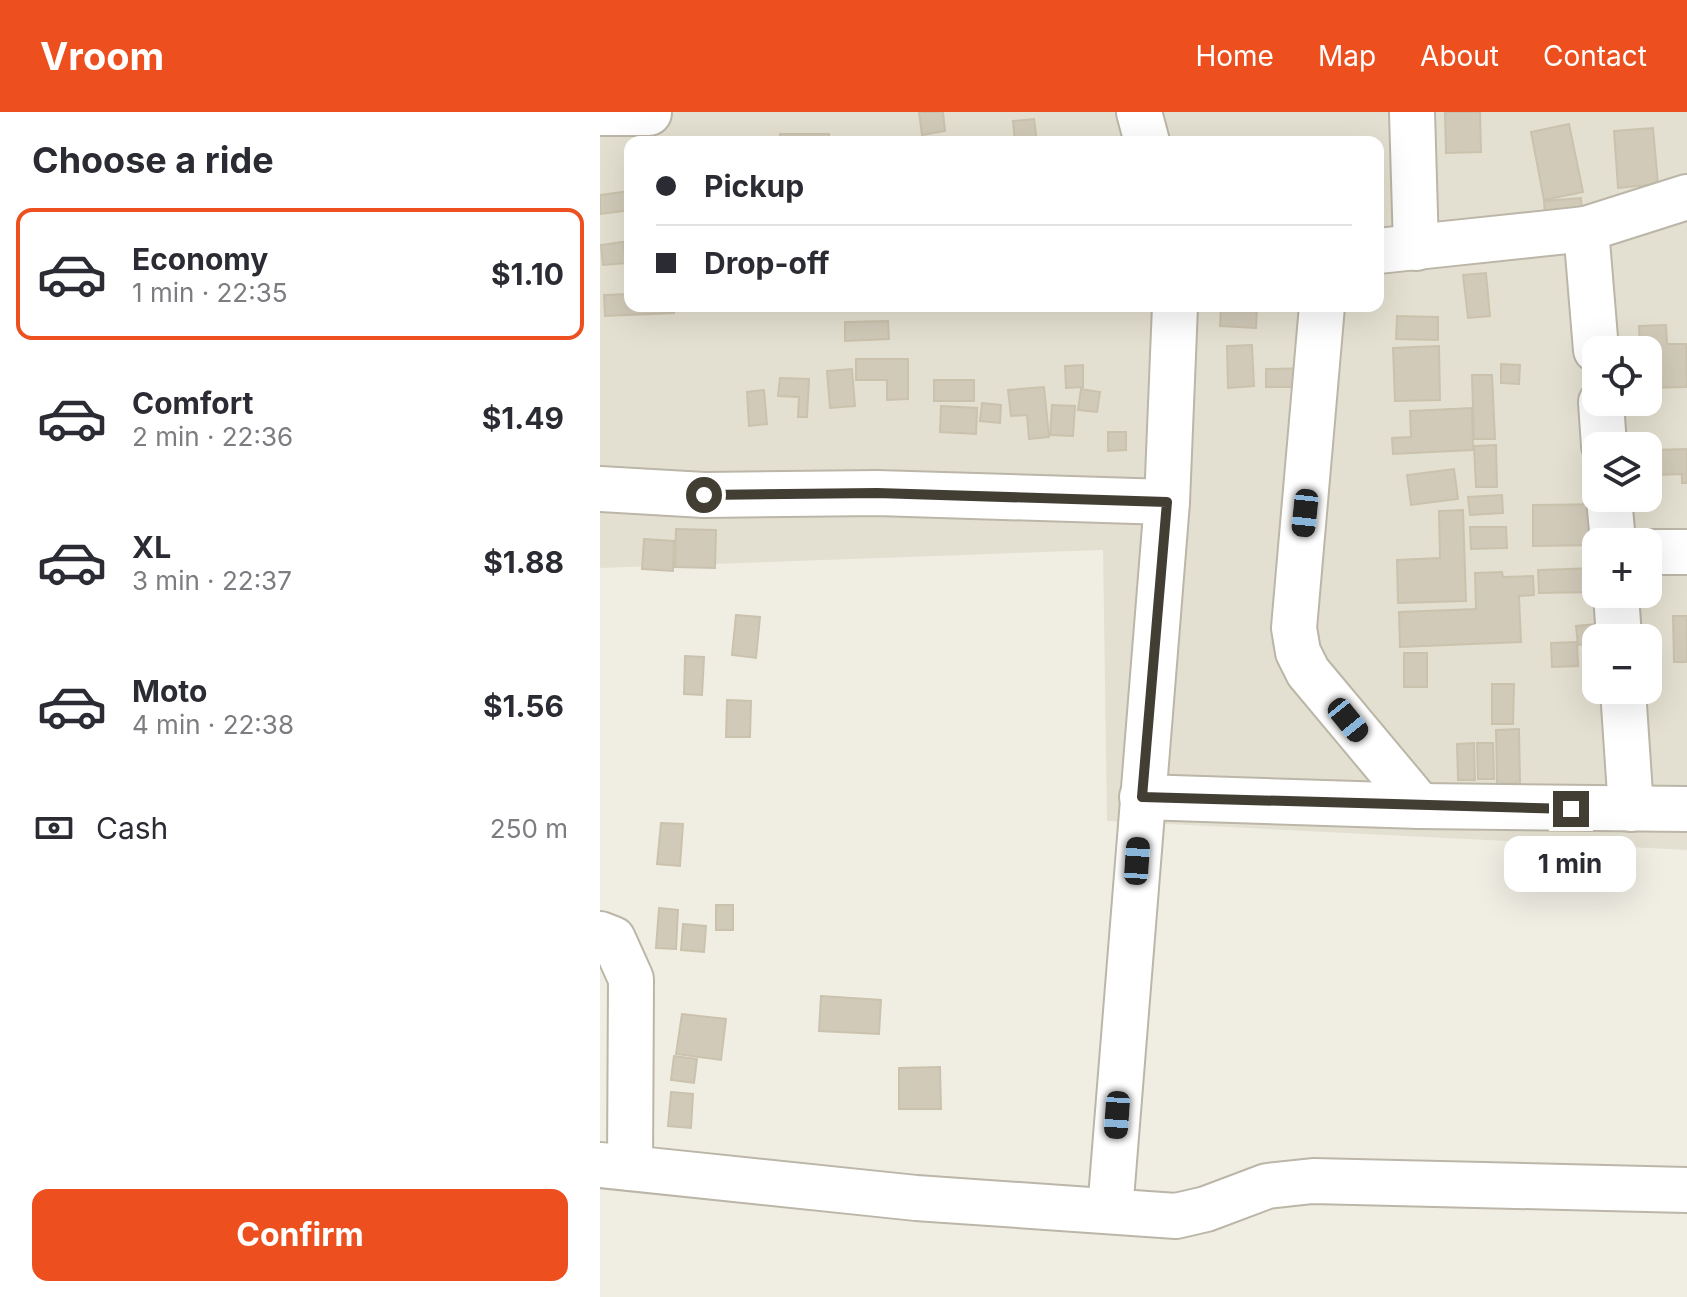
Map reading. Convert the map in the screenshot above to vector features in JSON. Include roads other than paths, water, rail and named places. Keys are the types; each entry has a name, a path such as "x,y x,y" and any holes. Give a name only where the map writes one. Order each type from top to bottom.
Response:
{"street":[{"path":"600,113 649,112 659,136"},
{"path":"1139,112 1145,136"},
{"path":"1412,112 1397,250 1586,229 1687,197"},
{"path":"1586,229 1595,336"},
{"path":"1110,1211 1167,502 1175,312"},
{"path":"1321,312 1294,628 1298,652 1308,672 1420,806"},
{"path":"602,497 877,493 1167,502"},
{"path":"1662,552 1687,552"},
{"path":"1624,704 1631,809"},
{"path":"1142,797 1420,806 1687,809"},
{"path":"600,934 613,939 631,979 615,1166 916,1198 1176,1216 1206,1209 1267,1186 1313,1181 1687,1190"}]}
